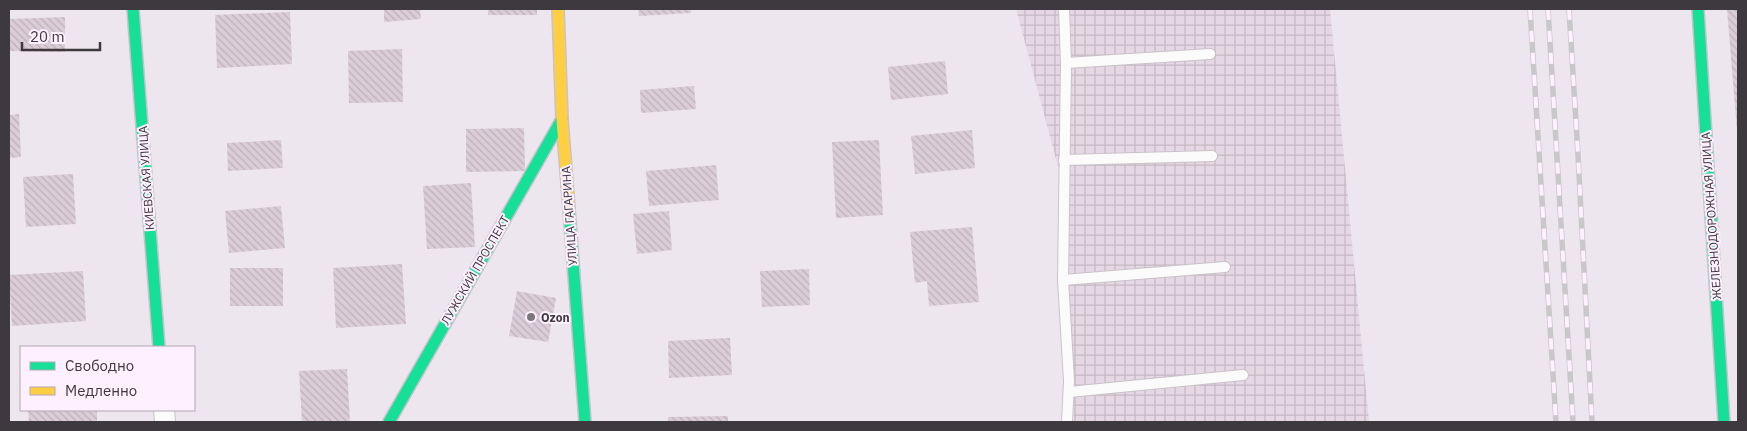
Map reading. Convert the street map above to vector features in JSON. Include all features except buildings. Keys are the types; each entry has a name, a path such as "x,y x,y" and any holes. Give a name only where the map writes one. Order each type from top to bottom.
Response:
{"street":[{"name":"КИЕВСКАЯ УЛИЦА","path":"133,9 159,346"},
{"name":"УЛИЦА ГАГАРИНА","path":"558,9 562,119 585,422"},
{"name":"ЖЕЛЕЗНОДОРОЖНАЯ УЛИЦА","path":"1698,9 1724,422"},
{"name":"ЛУЖСКИЙ ПРОСПЕКТ","path":"389,422 562,119"}],"lane":[{"path":"1064,9 1066,63 1063,280 1069,392 1066,422"},
{"path":"1066,63 1210,54"},
{"path":"1064,160 1212,156"},
{"path":"1063,280 1225,267"},
{"path":"1069,392 1243,375"}],"shaded area":[{"path":"1016,9 1330,9 1369,422 1074,422 1064,189"}],"railway":[{"path":"1530,9 1556,422"},
{"path":"1548,9 1573,422"},
{"path":"1569,9 1592,422"}],"traffic: fast":[{"path":"133,9 159,346"},
{"path":"1698,9 1724,422"},
{"path":"389,422 562,119"},
{"path":"569,209 585,422"}],"traffic: slow":[{"path":"558,9 562,119 569,209"}],"place":[{"name":"Ozon","path":"531,317"}]}
